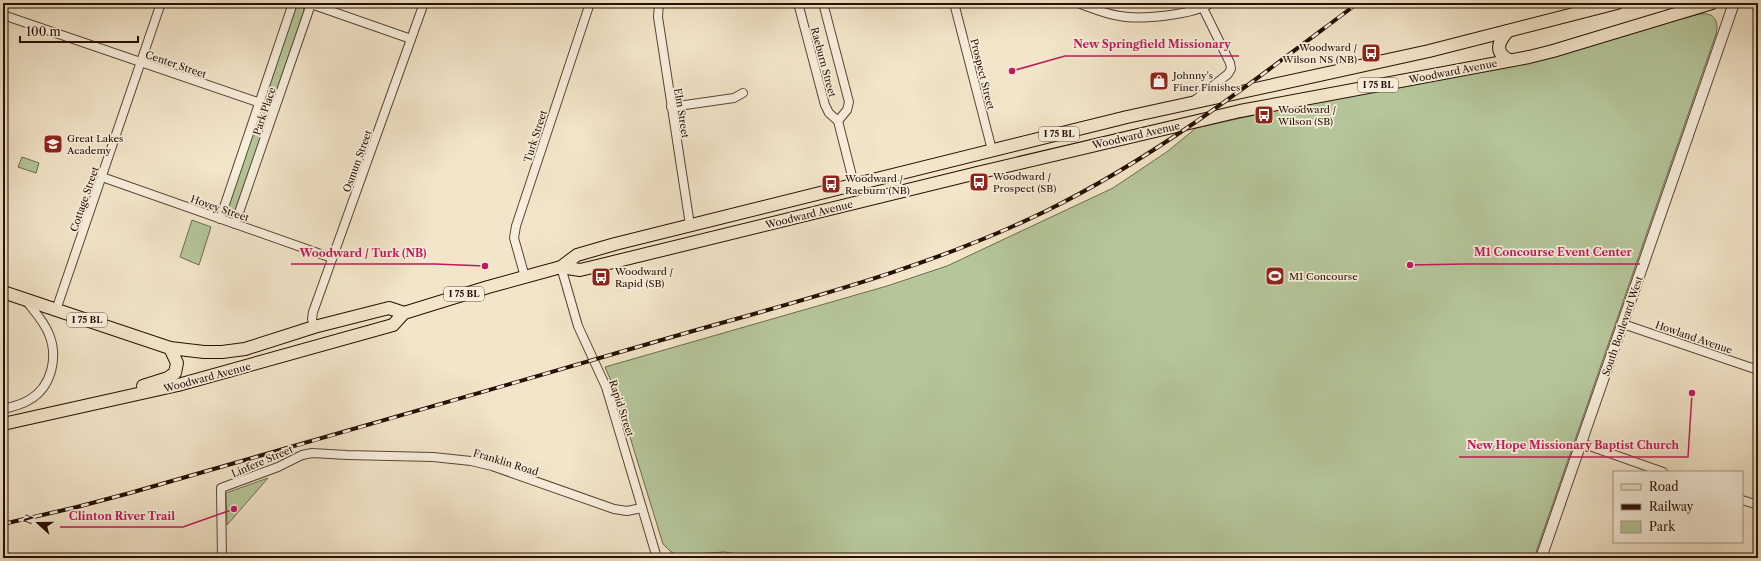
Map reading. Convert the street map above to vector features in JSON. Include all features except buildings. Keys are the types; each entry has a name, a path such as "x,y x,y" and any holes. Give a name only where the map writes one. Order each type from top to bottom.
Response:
{"main road":[{"name":"Woodward Avenue","path":"3,424 178,385 392,325 404,313 561,267 577,254 854,184 1194,101 1423,52 1617,3"},
{"name":"Woodward Avenue","path":"561,267 580,270 1240,111 1553,51 1712,3"},
{"path":"1508,31 1501,39 1499,49 1502,56 1509,60"},
{"path":"896,193 909,182 997,160 998,153 992,150"},
{"path":"795,218 790,211 793,206 849,193 854,184"},
{"name":"Woodward Avenue","path":"3,292 170,348 204,352 234,351 270,342 314,327 389,308 404,313"},
{"path":"95,404 120,393 168,378 175,373 177,363 170,348"}],"street":[{"name":"Cottage Street","path":"56,310 161,3"},
{"name":"Park Place","path":"220,219 293,3"},
{"name":"Osmun Street","path":"314,327 312,319 313,312 424,3"},
{"name":"Turk Street","path":"525,277 514,238 516,226 590,3"},
{"name":"Elm Street","path":"659,3 658,17 690,225"},
{"name":"Raeburn Street","path":"798,3 825,105 829,113 838,121 854,184"},
{"name":"Raeburn Street","path":"823,3 849,102 847,110 838,121"},
{"name":"Prospect Street","path":"954,3 992,150"},
{"path":"1078,3 1114,15 1130,17 1183,13 1211,3"},
{"name":"South Boulevard West","path":"1541,558 1734,3"},
{"name":"Park Place","path":"235,224 309,4"},
{"path":"309,4 411,39"},
{"path":"1194,101 1228,74 1231,69 1230,63 1202,5"},
{"name":"Center Street","path":"3,15 275,108"},
{"path":"671,107 734,98 743,93"},
{"name":"Hovey Street","path":"102,177 332,258"},
{"name":"Rapid Street","path":"561,267 578,326 606,387 657,558"},
{"path":"3,409 23,404 35,397 45,384 52,368 53,354 51,338 44,324 25,299"},
{"name":"Howland Avenue","path":"1623,324 1758,370"},
{"path":"1581,443 1660,471"},
{"name":"Franklin Road","path":"312,453 460,459 492,466 614,509 627,511 642,508"},
{"name":"Linfere Street","path":"222,558 221,488 278,467 302,455 312,453"},
{"path":"1743,500 1758,505"}],"green space":[{"path":"299,5 303,6 304,11 275,97 270,101 266,99 266,95 296,7"},
{"name":"M1 Concourse","path":"1700,14 1712,16 1715,19 1717,26 1716,34 1534,558 766,558 724,552 679,555 671,552 663,544 617,395 605,367 887,286 947,266 1113,188 1168,151 1196,128 1638,30"},
{"path":"266,111 269,115 235,214 229,216 227,215 226,211 260,112"},
{"path":"22,157 39,163 36,173 18,167"},
{"path":"192,220 211,227 199,265 180,257"},
{"path":"268,478 227,525 226,493"}],"railway":[{"path":"3,524 130,493 810,298 906,268 954,251 1046,211 1128,166 1168,141 1245,87 1358,3"}],"place":[{"name":"Woodward / Wilson NS (NB)","path":"1371,53"},
{"name":"New Springfield Missionary","path":"1012,71"},
{"name":"Johnny's Finer Finishes","path":"1159,81"},
{"name":"Woodward / Wilson (SB)","path":"1264,115"},
{"name":"Great Lakes Academy","path":"53,144"},
{"name":"Woodward / Prospect (SB)","path":"979,182"},
{"name":"Woodward / Raeburn (NB)","path":"831,184"},
{"name":"M1 Concourse Event Center","path":"1410,265"},
{"name":"Woodward / Turk (NB)","path":"485,266"},
{"name":"M1 Concourse","path":"1275,276"},
{"name":"Woodward / Rapid (SB)","path":"601,277"},
{"name":"New Hope Missionary Baptist Church","path":"1692,393"},
{"name":"Clinton River Trail","path":"234,509"}]}
